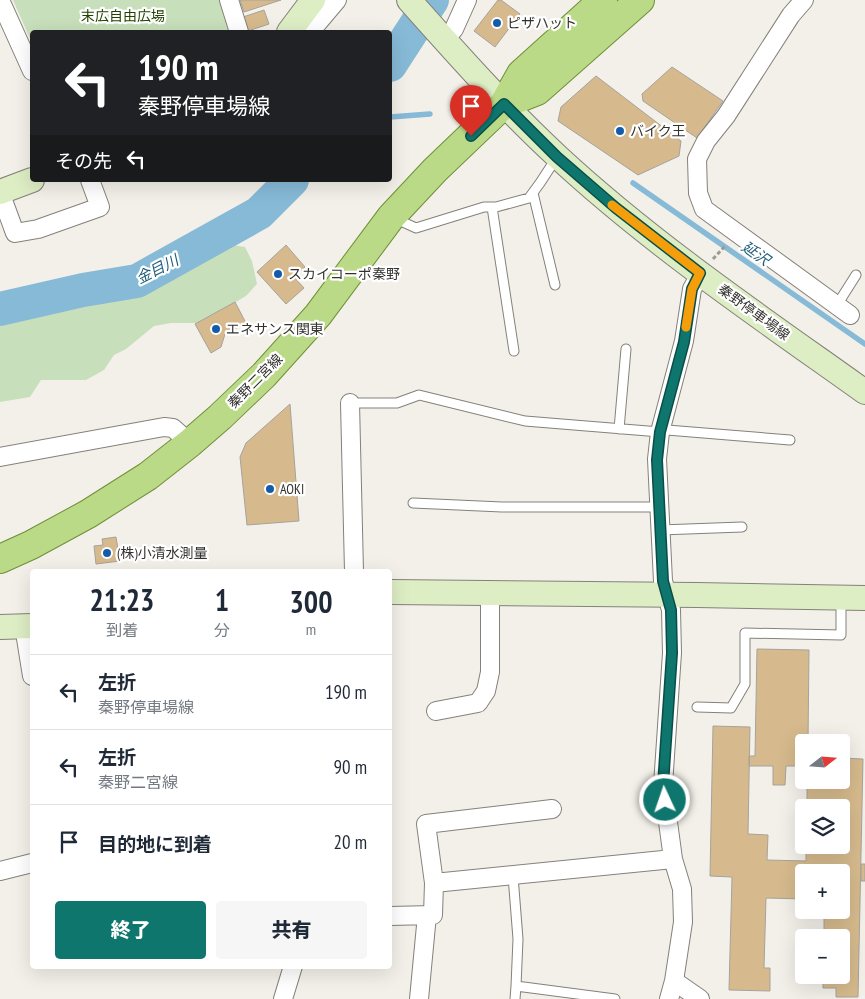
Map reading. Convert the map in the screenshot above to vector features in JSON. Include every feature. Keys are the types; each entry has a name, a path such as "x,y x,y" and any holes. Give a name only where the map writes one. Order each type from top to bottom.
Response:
{"main road":[{"path":"290,30 313,0"},
{"name":"秦野停車場線","path":"410,0 504,104 557,157 616,208 707,266 865,392"},
{"path":"504,104 521,74 603,0"},
{"path":"504,104 538,91 640,0"},
{"name":"秦野二宮線","path":"0,559 31,545 88,514 148,476 190,443 264,375 318,314 392,217 435,170 504,104"},
{"path":"0,192 30,181"},
{"path":"392,592 667,594 865,598"},
{"path":"0,627 28,626"}],"street":[{"path":"0,0 30,67"},
{"path":"228,0 238,30"},
{"path":"312,30 337,0"},
{"path":"442,36 454,29 467,0"},
{"path":"804,0 791,15 726,116 706,140 697,159 698,193 704,209 843,310"},
{"path":"0,192 15,233 38,230 100,207 91,182"},
{"path":"669,999 674,981 683,922 682,889 673,860 663,785 672,653 671,610 663,581 657,460 660,432 684,342 692,289 707,266"},
{"path":"350,403 354,569"},
{"path":"0,457 164,427 173,428 190,443"},
{"path":"436,711 478,703 486,692 490,672 490,594"},
{"path":"28,626 30,651"},
{"path":"392,916 434,915 434,883 426,824 552,809"},
{"path":"434,883 673,860"},
{"path":"0,871 30,864"},
{"path":"419,999 427,915"},
{"path":"283,999 292,969"},
{"path":"674,981 700,999"}],"lane":[{"path":"392,217 416,228 484,207 492,207 529,198 557,157"},
{"path":"533,193 556,285"},
{"path":"492,207 514,351"},
{"path":"843,310 856,275"},
{"path":"618,429 626,348"},
{"path":"350,403 397,403 419,395 525,421 790,440"},
{"path":"413,503 502,507 658,507"},
{"path":"660,530 742,527"},
{"path":"697,707 731,708 745,684 745,634 841,635 841,598"},
{"path":"513,876 518,938 515,999"},
{"path":"516,986 615,999"}],"path":[{"path":"707,266 719,253"}],"green space":[{"name":"末広自由広場","path":"13,0 220,0 230,30 30,30 30,38"},
{"path":"227,244 245,247 252,261 257,284 246,296 200,323 171,323 154,326 126,349 114,355 104,370 86,380 41,380 30,397 0,402 0,311 13,299 37,290 61,301 89,297 102,302 128,276 139,272 160,279 168,267 190,259 201,250"}],"building":[{"path":"240,0 281,0 244,12"},
{"name":"ピザハット","path":"498,0 501,0 520,14 495,47 474,31"},
{"path":"264,10 269,24 248,30 243,17"},
{"path":"672,67 723,101 697,138 643,101 642,94"},
{"name":"バイク王","path":"596,76 681,141 679,156 638,175 558,121 561,107"},
{"name":"スカイコーポ秦野","path":"286,245 305,267 294,277 304,288 286,304 257,272"},
{"name":"エネサンス関東","path":"235,302 246,323 225,334 221,347 211,353 195,324"},
{"name":"AOKI","path":"290,404 299,521 247,525 240,457 246,443"},
{"name":"(株)小清水測量","path":"116,537 120,561 96,564 94,546 103,545 102,539"},
{"path":"757,649 809,650 808,734 795,734 795,766 786,766 785,785 773,785 773,766 749,766 749,756 755,756"},
{"path":"713,726 750,727 748,834 768,835 767,860 806,861 806,854 850,854 850,799 807,799 807,789 850,789 850,758 863,759 858,997 836,997 836,988 823,988 823,984 850,984 850,929 824,929 824,919 850,919 850,864 795,864 795,899 766,898 764,968 770,968 770,991 729,990 732,877 710,876"},
{"path":"861,864 865,864 865,881 861,881"}],"waterway":[{"name":"金目川","path":"392,62 432,0"},
{"name":"延沢","path":"392,117 430,114"},
{"name":"金目川","path":"0,309 83,290 137,281 259,213 290,182"},
{"name":"延沢","path":"633,183 865,344"}],"slow traffic":[{"path":"612,205 700,273 692,289 686,327"}],"place":[{"name":"ピザハット","path":"497,23"},
{"name":"バイク王","path":"620,131"},
{"name":"スカイコーポ秦野","path":"278,274"},
{"name":"エネサンス関東","path":"216,329"},
{"name":"AOKI","path":"270,489"},
{"name":"(株)小清水測量","path":"107,553"}],"route":[{"path":"471,136 504,104 557,157 616,208 700,273 692,289 684,342 660,432 657,460 663,581 671,610 672,653 663,785 665,800"}]}
